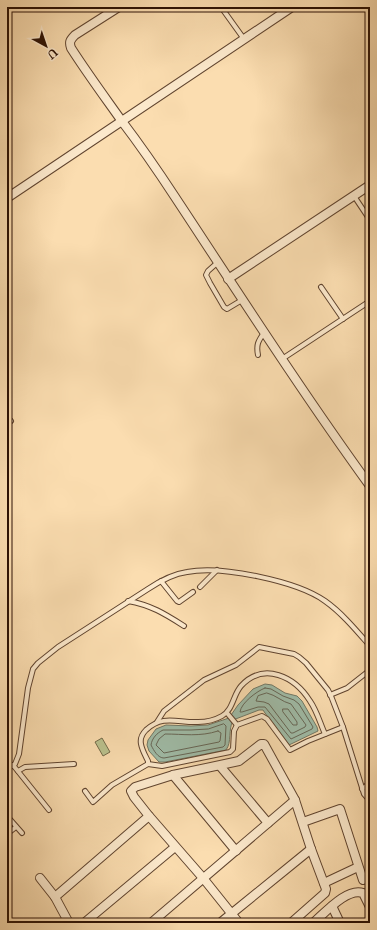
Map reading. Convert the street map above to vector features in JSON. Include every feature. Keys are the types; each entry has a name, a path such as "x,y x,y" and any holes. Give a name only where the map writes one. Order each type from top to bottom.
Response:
{"street":[{"path":"119,7 74,35 70,43 87,74 122,120 175,197 282,360 370,486"},
{"path":"7,198 292,7"},
{"path":"228,279 370,185"},
{"path":"239,923 131,793 133,788 173,775 239,761 261,744 264,744 296,800 326,891 291,923"},
{"path":"220,766 268,824"},
{"path":"173,775 236,851"},
{"path":"151,923 296,800"},
{"path":"303,822 340,809 363,880"},
{"path":"55,897 149,816"},
{"path":"84,923 175,847"},
{"path":"220,923 311,849"},
{"path":"324,883 358,867"},
{"path":"40,878 55,897 69,923"},
{"path":"313,923 345,896 361,892 365,896 370,907"},
{"path":"332,906 340,923"}],"lane":[{"path":"221,7 244,39"},
{"path":"354,196 370,220"},
{"path":"218,263 208,271 206,275 224,307 227,309 242,300"},
{"path":"321,287 343,319"},
{"path":"282,360 370,301"},
{"path":"258,355 256,346 258,340 264,333"},
{"path":"7,424 11,421"},
{"path":"200,586 218,570"},
{"path":"7,769 17,760 19,754 28,688 33,669 38,663 128,601 161,581 178,574 218,570 272,580 311,593 325,601 347,620 370,646"},
{"path":"161,581 179,602 193,592"},
{"path":"128,601 158,610 184,626"},
{"path":"148,764 140,742 143,733 156,722 164,711 204,680 236,665 262,646 299,657 306,663 330,695 343,727 362,789 370,801"},
{"path":"330,695 348,688 370,670"},
{"path":"228,715 236,694 246,681 261,674 271,673 289,680 306,695 314,707 325,734"},
{"path":"156,722 175,720 191,722 207,721 228,715"},
{"path":"85,791 93,802 112,785 148,764 162,766 230,752 233,750 235,724 228,715"},
{"path":"235,724 262,716 290,750 343,727"},
{"path":"18,771 25,767 74,764"},
{"path":"13,765 49,810"},
{"path":"362,789 370,783"},
{"path":"7,816 22,833"},
{"path":"7,834 16,827"}],"green space":[{"path":"102,738 110,752 103,756 95,742"}],"water":[{"path":"265,684 272,685 285,693 297,696 302,701 318,731 289,745 263,710 259,710 233,720 229,743 226,750 165,762 159,762 149,751 147,745 148,740 156,729 166,725 208,725 229,718 238,705 253,689"}]}
